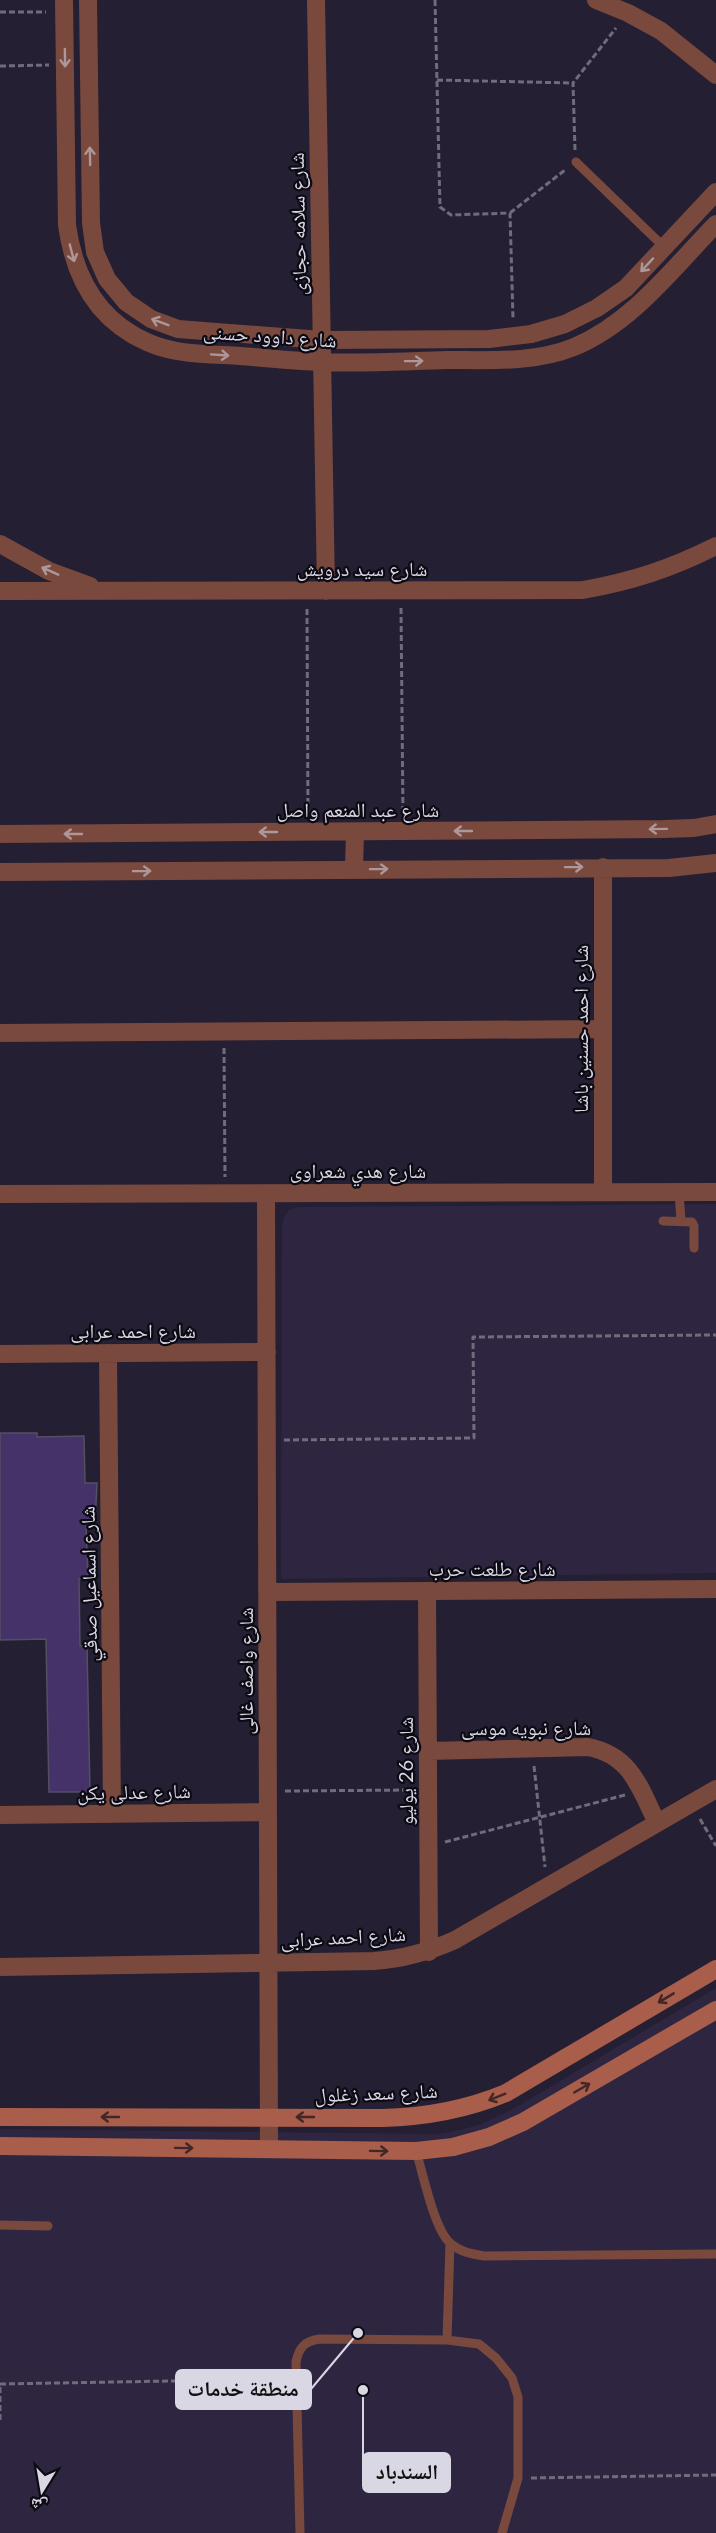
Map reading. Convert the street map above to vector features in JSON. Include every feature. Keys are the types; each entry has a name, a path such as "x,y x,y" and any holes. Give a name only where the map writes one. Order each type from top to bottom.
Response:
{"street":[{"name":"شارع داوود حسنى","path":"88,0 91,223 95,252 107,279 126,302 151,319 178,329 322,340 489,339 531,334 565,324 597,308 626,288 716,192"},
{"name":"شارع سلامه حجازى","path":"316,0 326,591"},
{"path":"596,0 628,13 661,31 716,75"},
{"name":"شارع داوود حسنى","path":"64,6 67,225 70,251 81,280 98,306 120,327 147,342 176,351 322,362 536,358 573,348 606,331 636,308 716,224"},
{"path":"0,544 49,571 103,591"},
{"name":"شارع سيد درويش","path":"0,591 583,590 631,581 677,565 716,546"},
{"name":"شارع عبد المنعم واصل","path":"0,834 664,829 694,828 716,824"},
{"path":"354,869 355,832"},
{"path":"0,872 669,868 716,863"},
{"name":"شارع احمد حسنين باشا","path":"603,867 603,1192"},
{"path":"0,1033 603,1029"},
{"name":"شارع هدي شعراوى","path":"0,1194 716,1192"},
{"name":"شارع واصف غالى","path":"266,1193 269,2149"},
{"name":"شارع احمد عرابى","path":"0,1354 267,1352"},
{"name":"شارع اسماعيل صدقي","path":"108,1353 112,1814"},
{"name":"شارع طلعت حرب","path":"268,1592 716,1589"},
{"name":"شارع 26 يوليو","path":"427,1591 429,1952"},
{"name":"شارع نبويه موسى","path":"428,1751 588,1747 602,1750 625,1764 657,1823"},
{"name":"شارع احمد عرابى","path":"0,1967 404,1959 429,1952 455,1940 716,1789"},
{"name":"شارع عدلى يكن","path":"0,1815 268,1812"},
{"name":"شارع سعد زغلول","path":"0,2117 414,2117 446,2113 476,2105 506,2093 716,1969"},
{"path":"0,2146 416,2151 453,2147 489,2137 523,2122 716,2010"}],"lane":[{"path":"576,162 664,247"},
{"path":"679,1192 681,1221"},
{"path":"663,1221 694,1223 694,1248"},
{"path":"416,2151 441,2231 450,2243 466,2253 484,2256 716,2254"},
{"path":"0,2225 48,2226"},
{"path":"447,2340 450,2243"},
{"path":"300,2533 296,2379 298,2349 308,2341 320,2338 447,2340 479,2344 496,2358 512,2378 518,2397 518,2478 502,2533"}],"path":[{"path":"435,0 440,207 451,215 510,213 576,162 573,83 628,13"},
{"path":"0,12 64,6"},
{"path":"0,66 65,65"},
{"path":"437,80 573,83"},
{"path":"510,213 513,336"},
{"path":"307,591 308,832"},
{"path":"401,591 403,831"},
{"path":"224,1032 225,1193"},
{"path":"267,1440 474,1438 473,1337 716,1335"},
{"path":"532,1749 548,1886"},
{"path":"268,1791 428,1790"},
{"path":"428,1846 641,1790"},
{"path":"691,1803 716,1846"},
{"path":"0,2420 0,2384 296,2379"},
{"path":"518,2478 716,2475"}],"shaded area":[{"path":"716,1204 716,1573 281,1579 282,1225 289,1210 297,1207"},
{"path":"716,1988 716,2533 0,2533 0,2129 438,2134 460,2130 482,2124 513,2109"}],"building":[{"path":"0,1433 37,1433 37,1437 84,1436 85,1483 97,1483 95,1524 86,1524 88,1578 79,1579 80,1646 87,1646 90,1792 49,1792 46,1639 0,1640"}],"place":[{"name":"منطقة خدمات","path":"358,2333"},
{"name":"السندباد","path":"363,2390"}]}
